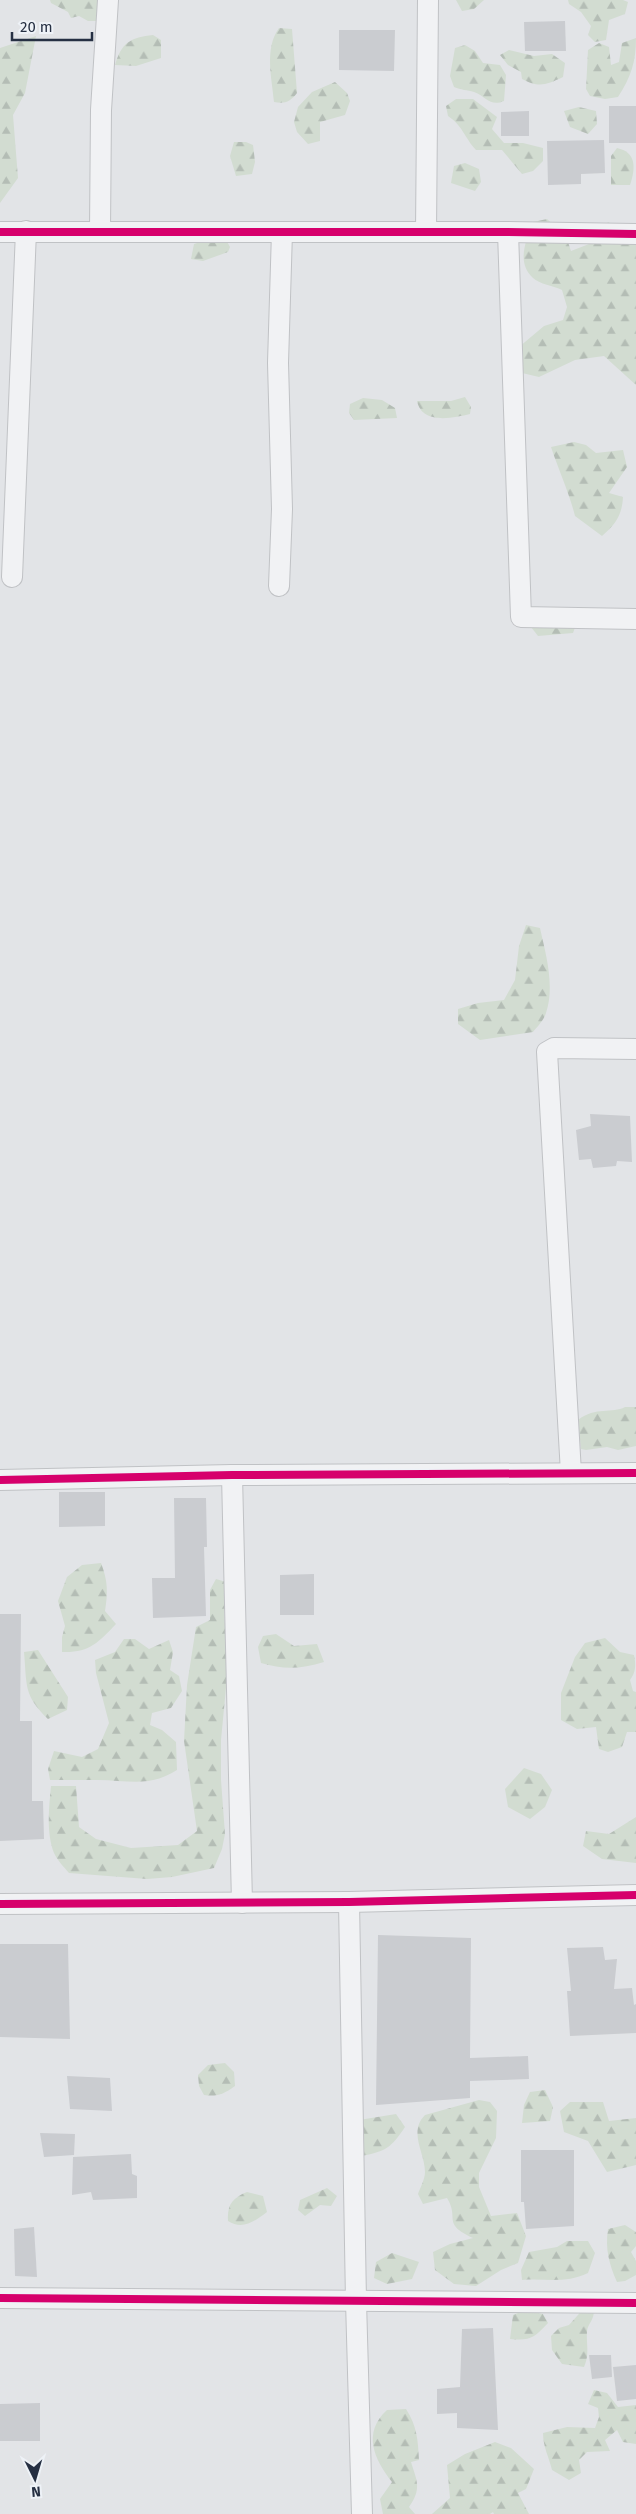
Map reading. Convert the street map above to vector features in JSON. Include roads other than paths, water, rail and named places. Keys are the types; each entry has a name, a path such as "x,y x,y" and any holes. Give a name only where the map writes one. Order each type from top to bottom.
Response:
{"street":[{"path":"100,231 101,110 108,0"},
{"path":"426,232 428,0"},
{"path":"12,577 26,231"},
{"path":"0,232 508,232 636,234"},
{"path":"279,586 282,509 278,363 282,232"},
{"path":"508,232 521,617 636,619"},
{"path":"571,1473 547,1052 554,1048 636,1049"},
{"path":"0,1480 232,1475 636,1473"},
{"path":"232,1475 242,1903"},
{"path":"0,1904 349,1902 636,1895"},
{"path":"349,1902 362,2514"},
{"path":"0,2298 636,2303"}]}
